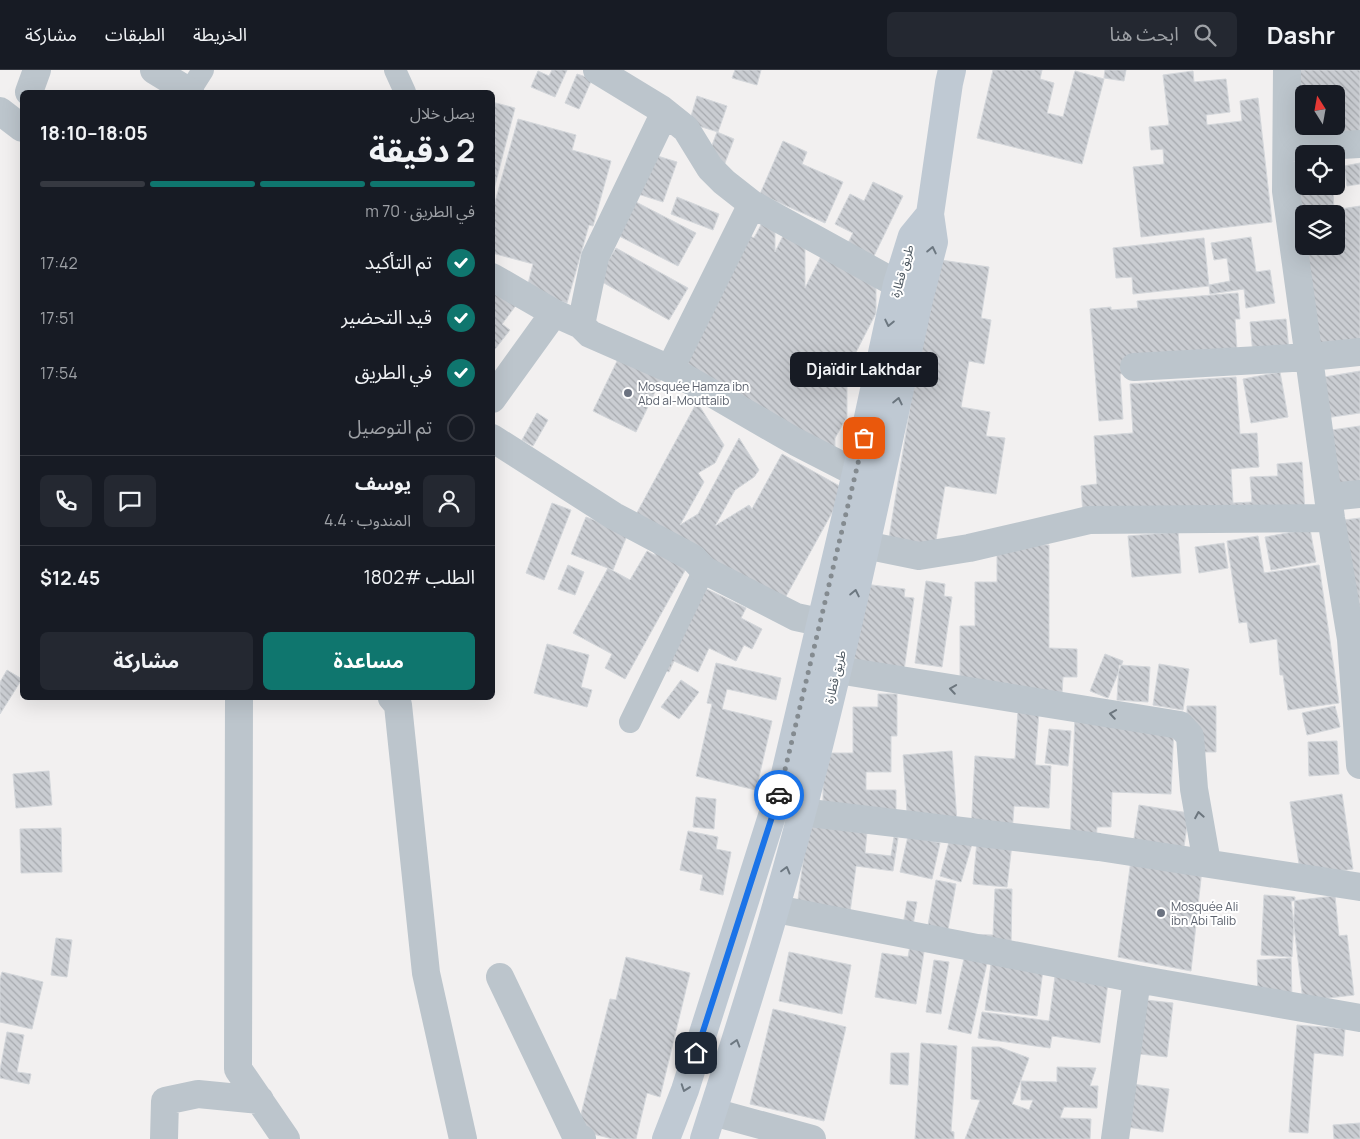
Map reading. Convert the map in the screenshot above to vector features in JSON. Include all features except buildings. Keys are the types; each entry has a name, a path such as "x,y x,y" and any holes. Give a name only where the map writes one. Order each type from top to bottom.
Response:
{"main road":[{"path":"930,214 948,83 952,70"},
{"name":"طريق قطارة","path":"704,1139 776,909 838,670 865,545 868,479 897,284 912,236 930,214"},
{"name":"طريق قطارة","path":"666,1139 684,1090 784,778 820,623 868,479 924,285 934,242 930,214"}],"street":[{"path":"31,90 37,70"},
{"path":"154,70 186,90"},
{"path":"190,90 203,70"},
{"path":"394,70 404,90"},
{"path":"597,70 664,112 686,129 710,168 724,182 752,204 897,284 924,285"},
{"path":"1287,70 1286,191 1330,508 1357,668 1360,764"},
{"path":"581,325 595,257 664,112"},
{"path":"1287,148 1360,144"},
{"path":"670,369 752,204"},
{"path":"495,279 554,313 581,325 590,334 670,369 796,442 868,479"},
{"path":"495,395 554,313"},
{"path":"1134,367 1310,357 1360,352"},
{"path":"495,440 614,516 693,558 704,570 796,618 847,628"},
{"path":"865,545 919,556 969,548 1089,520 1330,508 1360,494"},
{"path":"630,722 704,570"},
{"path":"838,670 1180,725 1190,736 1194,790 1207,863"},
{"path":"239,700 238,1069 286,1139"},
{"path":"394,700 398,705 426,973 463,1139"},
{"path":"801,812 1099,847 1360,887"},
{"path":"776,909 1137,979 1360,1018"},
{"path":"500,977 576,1136 582,1139"},
{"path":"1115,1139 1137,979"},
{"path":"164,1139 164,1101 198,1094 260,1100"},
{"path":"713,1112 812,1139"}],"way so far":[{"path":"779,795 864,438"}],"place":[{"name":"Mosquée Hamza ibn Abd al-Mouttalib","path":"628,393"},
{"name":"Djaïdir Lakhdar","path":"864,438"},
{"name":"Mosquée Ali ibn Abi Talib","path":"1161,913"}],"route":[{"path":"696,1053 779,795"}]}
